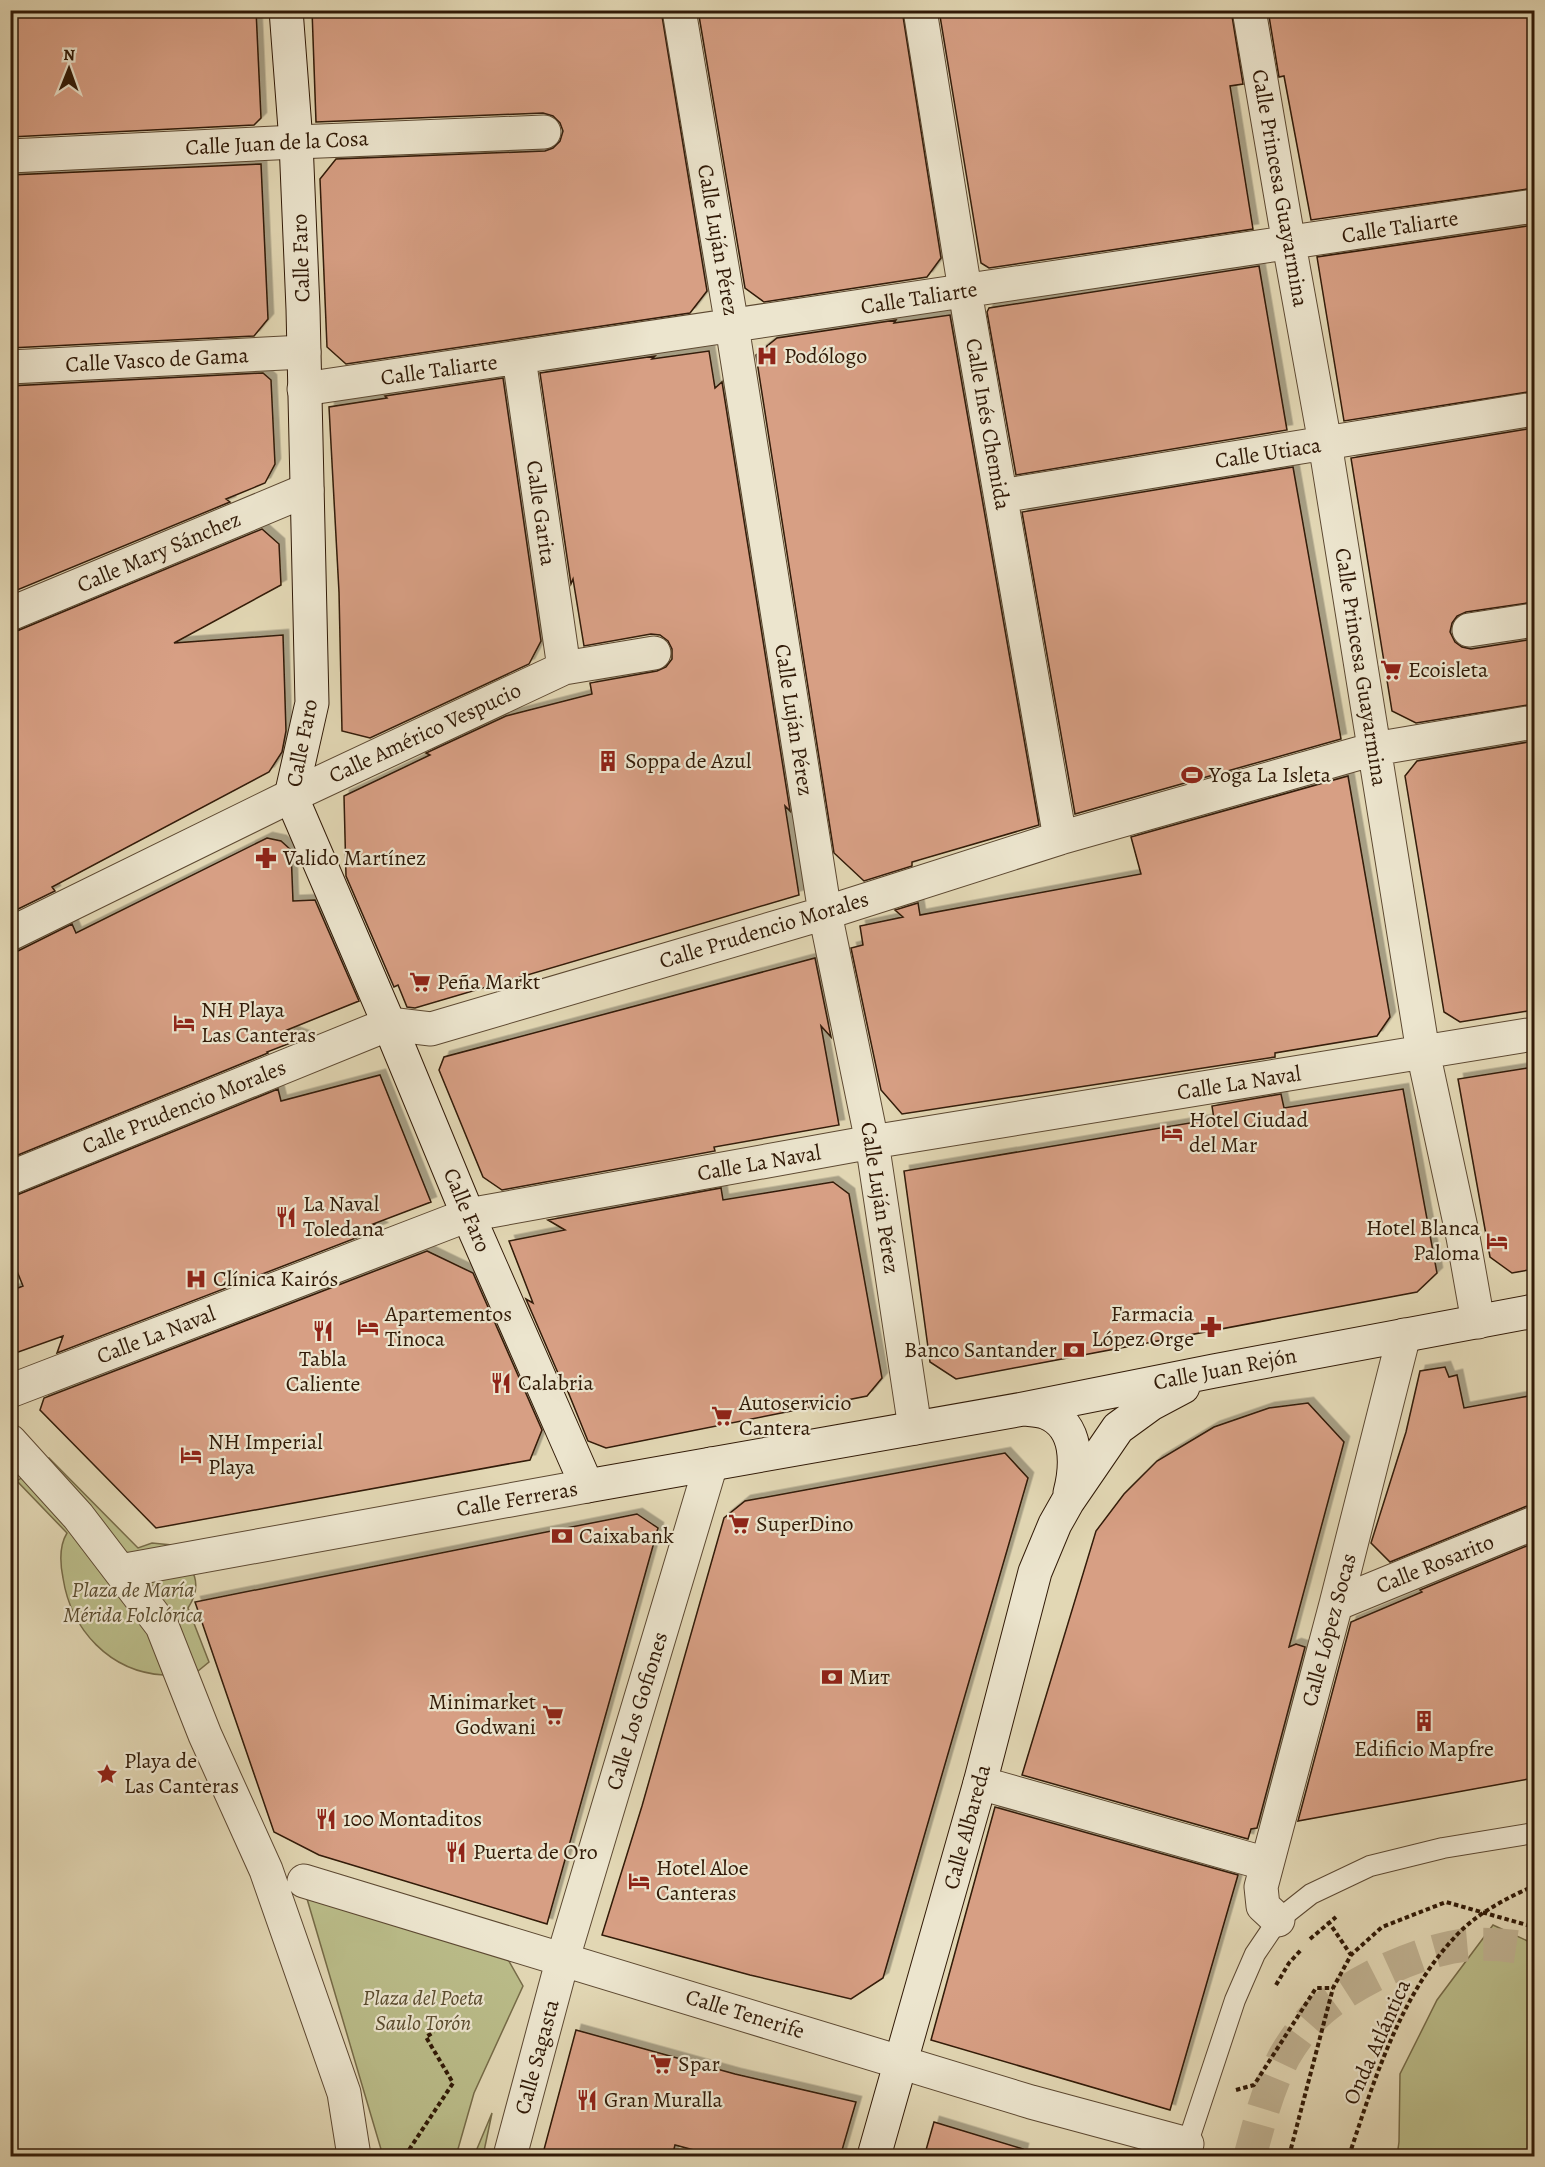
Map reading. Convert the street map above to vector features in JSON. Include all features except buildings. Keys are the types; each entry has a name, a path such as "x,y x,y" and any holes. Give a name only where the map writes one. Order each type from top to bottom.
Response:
{"street":[{"name":"Calle Faro","path":"286,10 296,142 304,352 312,702 291,796 389,1023 468,1215 588,1486"},
{"name":"Calle Luján Pérez","path":"679,10 732,326 825,913 872,1142 915,1428"},
{"name":"Calle Inés Chemida","path":"920,10 965,291 1060,838"},
{"name":"Calle Princesa Guayarmina","path":"1249,10 1325,443 1423,1052 1463,1237 1478,1322"},
{"name":"Calle Juan de la Cosa","path":"10,156 544,132"},
{"name":"Calle Taliarte","path":"304,389 1534,206"},
{"name":"Calle Vasco de Gama","path":"10,367 304,352"},
{"name":"Calle Garita","path":"519,358 564,668"},
{"name":"Calle Utiaca","path":"1001,496 1534,409"},
{"name":"Calle Mary Sánchez","path":"10,614 307,490"},
{"path":"1469,630 1534,620"},
{"name":"Calle Américo Vespucio","path":"10,934 291,796 564,668 654,653"},
{"name":"Calle Prudencio Morales","path":"10,1178 389,1023 431,1029 825,913 1060,838 1374,749 1534,722"},
{"name":"Calle La Naval","path":"10,1391 468,1215 872,1142 1534,1034"},
{"name":"Calle Juan Rejón","path":"915,1428 1534,1311"},
{"name":"Calle López Socas","path":"1278,1920 1263,1906 1261,1887 1404,1335"},
{"name":"Calle Albareda","path":"874,2157 980,1783 1035,1572 1055,1524 1118,1428 1151,1404 1214,1371"},
{"name":"Calle Albareda","path":"1023,1409 1045,1412 1057,1419 1072,1441 1075,1456 1074,1477 1068,1501"},
{"name":"Calle Ferreras","path":"120,1571 915,1428"},
{"path":"10,1440 78,1516 162,1626 205,1735 266,1870 344,2093 354,2157"},
{"name":"Calle Los Gofiones","path":"563,1958 711,1464"},
{"name":"Calle Rosarito","path":"1336,1604 1534,1523"},
{"path":"980,1783 1267,1864"},
{"name":"Calle Tenerife","path":"304,1881 563,1958 1185,2150"},
{"name":"Calle Sagasta","path":"510,2157 563,1958"}],"lane":[{"path":"1185,2150 1235,2000 1256,1954 1278,1920 1311,1894 1370,1866 1443,1848 1534,1833"}],"path":[{"name":"Onda Atlántica","path":"1349,2157 1366,2103 1396,2029 1432,1965 1454,1938 1474,1920 1534,1886"},
{"path":"1289,2157 1333,1988 1351,1955 1382,1927 1446,1902 1534,1928"},
{"path":"1273,1990 1289,1964 1312,1937 1340,1913"},
{"path":"1329,1923 1351,1955"},
{"path":"1236,2081 1232,2091 1254,2085 1317,1988 1333,1988"},
{"path":"405,2157 453,2083 426,2037 434,2032"},
{"path":"1185,2150 1250,2157"}],"green space":[{"name":"Plaza de María Mérida Folclórica","path":"49,1458 138,1548 152,1543 172,1545 194,1574 196,1589 188,1608 209,1662 171,1693 164,1675 144,1672 110,1657 84,1631 75,1615 67,1597 61,1566 61,1549 67,1533 17,1481"},
{"name":"Plaza del Poeta Saulo Torón","path":"305,1892 502,1949 523,1986 474,2093 456,2156 383,2156"},
{"path":"1493,1925 1534,1944 1534,2156 1397,2156 1400,2074 1437,2000"},
{"path":"492,2113 483,2156 474,2156"}],"tunnel":[{"path":"1250,2156 1260,2118 1284,2057 1311,2020 1335,1999 1389,1968 1448,1948 1492,1944 1534,1950"}],"place":[{"name":"Podólogo","path":"767,356"},
{"name":"Ecoisleta","path":"1391,670"},
{"name":"Soppa de Azul","path":"608,761"},
{"name":"Yoga La Isleta","path":"1192,775"},
{"name":"Valido Martínez","path":"266,858"},
{"name":"Peña Markt","path":"420,982"},
{"name":"NH Playa Las Canteras","path":"184,1023"},
{"name":"Hotel Ciudad del Mar","path":"1172,1133"},
{"name":"La Naval Toledana","path":"286,1217"},
{"name":"Hotel Blanca Paloma","path":"1497,1241"},
{"name":"Clínica Kairós","path":"196,1279"},
{"name":"Apartementos Tinoca","path":"368,1327"},
{"name":"Farmacia López Orge","path":"1211,1327"},
{"name":"Tabla Caliente","path":"323,1331"},
{"name":"Banco Santander","path":"1074,1350"},
{"name":"Calabria","path":"501,1383"},
{"name":"Autoservicio Cantera","path":"722,1416"},
{"name":"NH Imperial Playa","path":"191,1455"},
{"name":"SuperDino","path":"739,1524"},
{"name":"Caixabank","path":"562,1536"},
{"name":"Мит","path":"832,1677"},
{"name":"Minimarket Godwani","path":"553,1715"},
{"name":"Edificio Mapfre","path":"1424,1721"},
{"name":"Playa de Las Canteras","path":"107,1774"},
{"name":"100 Montaditos","path":"326,1819"},
{"name":"Puerta de Oro","path":"456,1852"},
{"name":"Hotel Aloe Canteras","path":"639,1881"},
{"name":"Spar","path":"661,2064"},
{"name":"Gran Muralla","path":"587,2100"}]}
